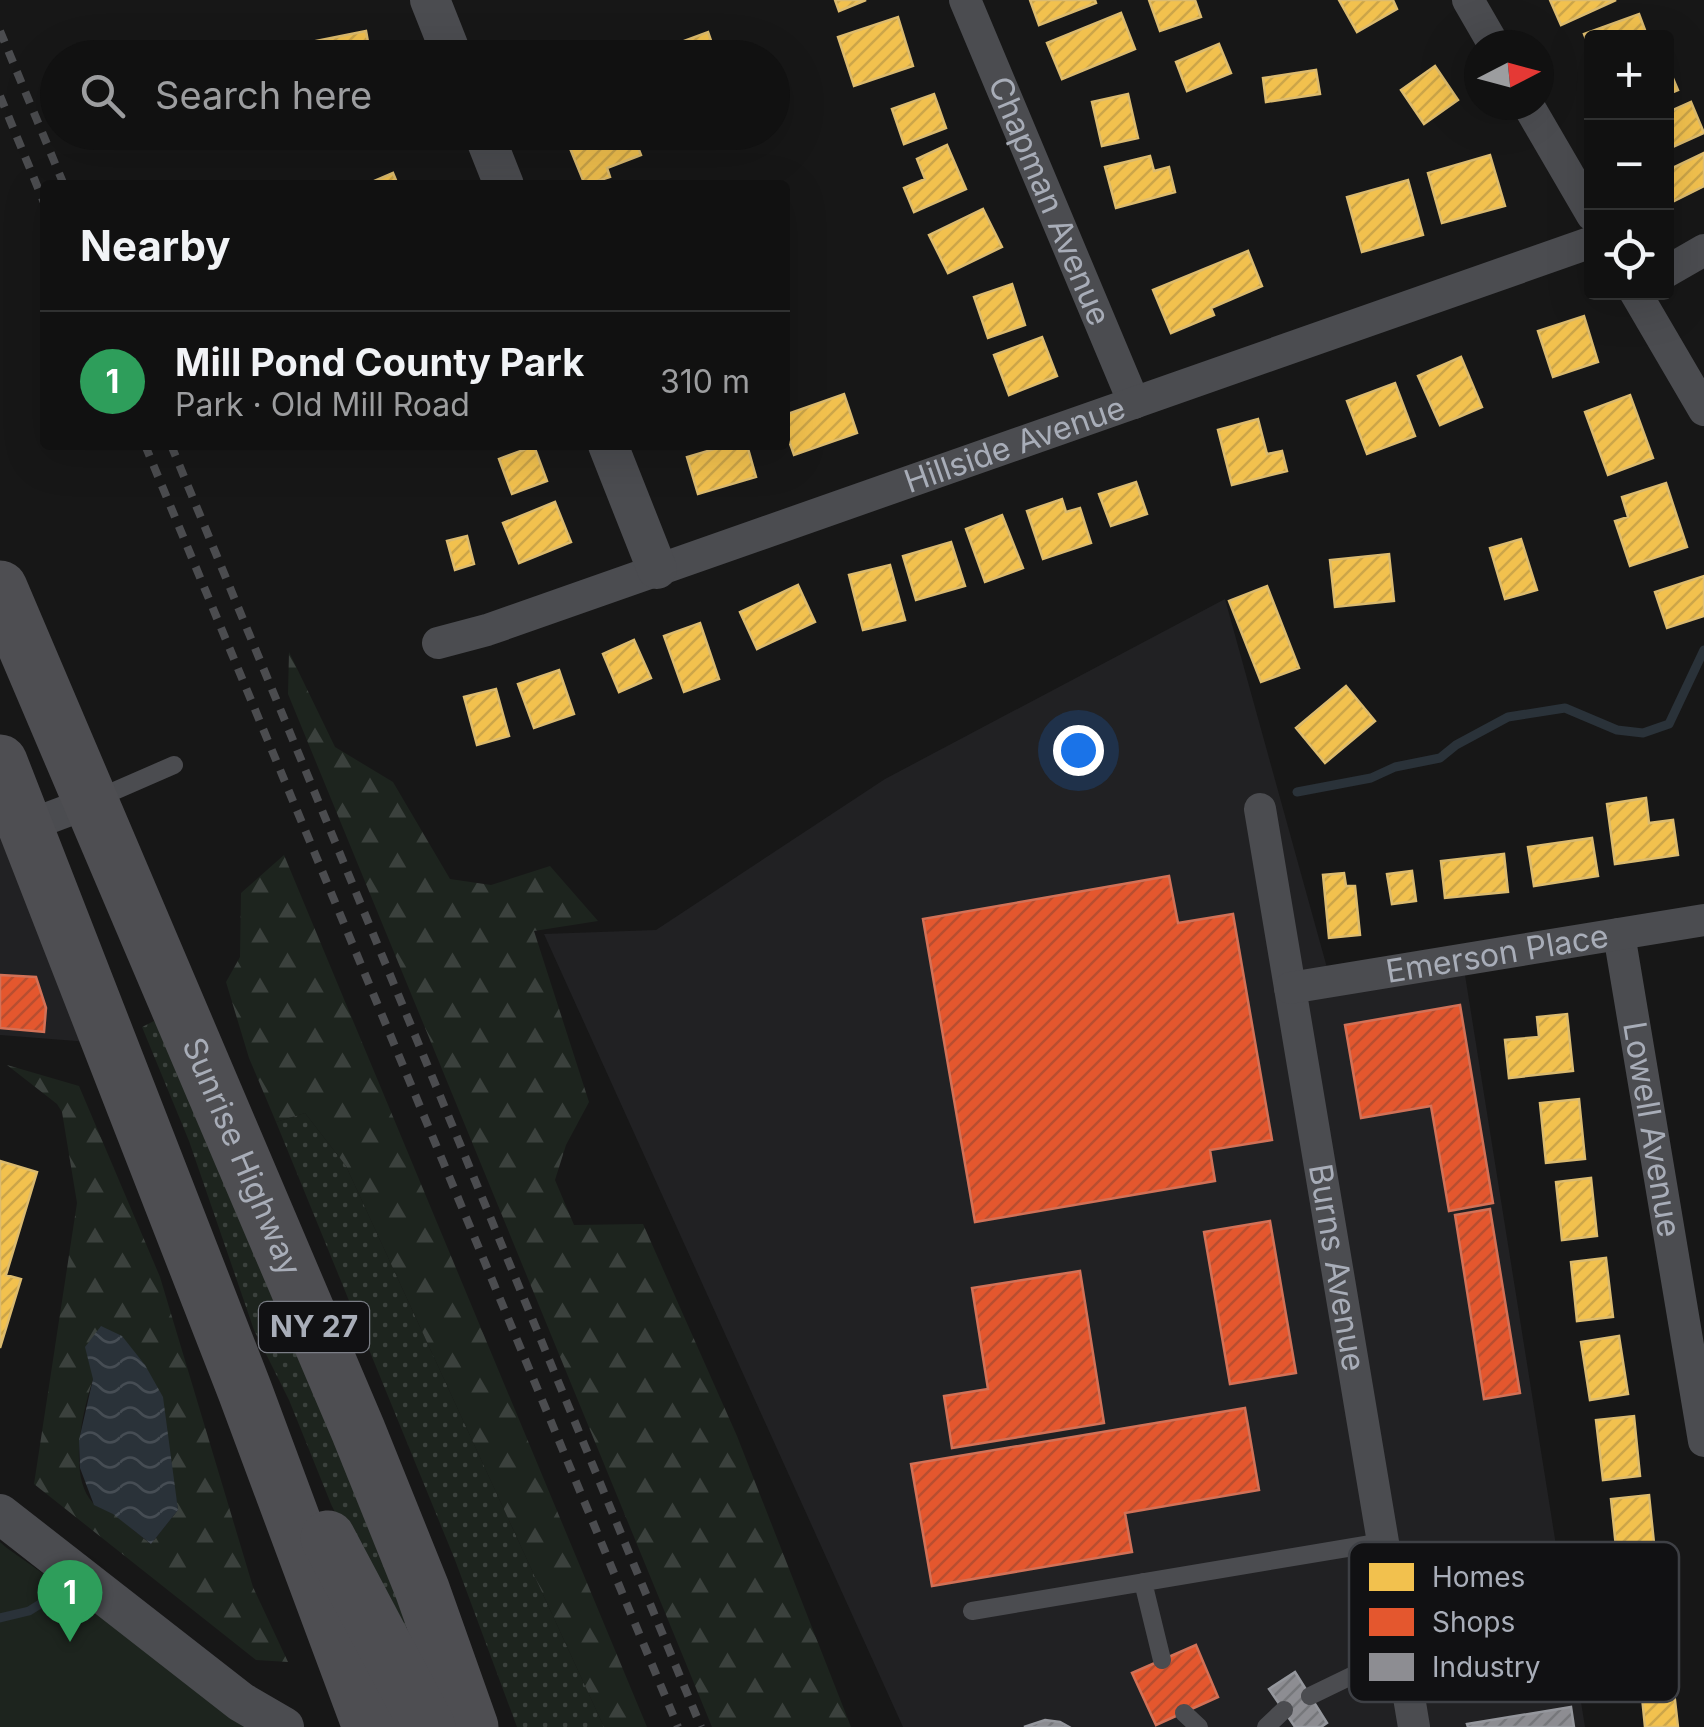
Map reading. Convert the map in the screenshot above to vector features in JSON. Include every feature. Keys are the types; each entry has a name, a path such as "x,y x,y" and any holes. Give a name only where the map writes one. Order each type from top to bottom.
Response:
{"highway":[{"name":"Sunrise Highway","path":"0,588 358,1430 422,1589 471,1727"},
{"name":"NY 27","path":"0,762 370,1727"},
{"path":"267,1450 338,1553 428,1727"}],"street":[{"path":"430,0 446,40"},
{"name":"Chapman Avenue","path":"965,0 1134,402"},
{"path":"1468,0 1485,30"},
{"path":"1537,120 1589,210"},
{"path":"490,150 502,180"},
{"name":"Hillside Avenue","path":"438,644 1584,245"},
{"path":"1674,267 1704,250"},
{"path":"1640,300 1704,410"},
{"path":"610,450 657,568"},
{"path":"27,826 91,802"},
{"name":"Burns Avenue","path":"1260,809 1383,1542"},
{"name":"Emerson Place","path":"1290,988 1704,920"},
{"name":"Lowell Avenue","path":"1619,934 1704,1441"},
{"path":"0,1514 241,1702 284,1727"},
{"name":"Burns Avenue","path":"1410,1702 1414,1727"}],"lane":[{"path":"91,802 174,765"},
{"path":"972,1611 1349,1548"},
{"path":"1144,1582 1162,1660"},
{"path":"1310,1696 1349,1677"},
{"path":"1266,1727 1284,1710"},
{"path":"1184,1713 1200,1727"}],"shaded area":[{"path":"1225,599 1334,993 1465,975 1555,1542 1349,1542 1349,1702 1581,1702 1585,1727 903,1727 544,934 656,930 885,779"},
{"path":"0,831 89,1042 0,1035"}],"green space":[{"path":"289,652 335,747 393,782 450,879 491,885 550,866 598,921 534,931 589,1102 566,1145 555,1180 574,1225 643,1224 737,1436 851,1727 712,1727 288,694"},
{"path":"284,855 647,1727 604,1727 346,1166 305,1113 276,1122 249,1058 226,982 240,957 241,893"},
{"path":"154,1021 180,1064 439,1699 427,1705 254,1330 189,1141 142,1027"},
{"path":"7,1065 79,1086 160,1277 253,1587 288,1662 256,1660 34,1484 77,1203 62,1112","holes":["93,1379 168,1452 178,1510 151,1544 114,1514 95,1505 85,1491 80,1442"]},
{"path":"305,1113 346,1166 604,1727 517,1727 455,1560 276,1122"},
{"path":"0,1542 7,1548 260,1727 0,1727"}],"water":[{"path":"101,1326 122,1336 163,1397 178,1510 151,1544 113,1514 94,1505 80,1468 79,1440 93,1379 85,1347"}],"building: Homes":[{"path":"835,0 866,0 839,11"},
{"path":"1030,0 1095,0 1096,3 1039,25"},
{"path":"1149,0 1195,0 1201,17 1160,31"},
{"path":"1339,0 1393,0 1397,9 1357,32"},
{"path":"1550,0 1616,0 1561,25"},
{"path":"1121,13 1135,49 1062,79 1047,43"},
{"path":"1639,14 1645,30 1595,30"},
{"path":"898,17 913,66 854,86 838,37"},
{"path":"366,31 368,40 321,40"},
{"path":"708,32 711,40 686,40"},
{"path":"1219,44 1231,73 1187,91 1176,62"},
{"path":"1435,66 1458,100 1424,124 1401,90"},
{"path":"1316,70 1320,94 1266,102 1263,78"},
{"path":"934,94 946,128 904,144 892,109"},
{"path":"1128,94 1138,138 1102,146 1092,102"},
{"path":"1691,102 1704,133 1674,146 1674,109"},
{"path":"947,145 966,189 914,212 904,188 925,179 917,159"},
{"path":"571,150 639,150 641,155 607,168 610,177 583,180"},
{"path":"1704,153 1704,186 1674,201 1674,167"},
{"path":"1490,155 1505,206 1442,223 1428,173"},
{"path":"1150,156 1154,171 1169,167 1175,192 1116,208 1105,167"},
{"path":"393,173 396,180 377,180"},
{"path":"1408,180 1423,235 1362,252 1347,197"},
{"path":"983,209 1002,247 948,273 929,235"},
{"path":"1248,251 1262,286 1211,308 1214,315 1171,333 1153,290"},
{"path":"1012,284 1025,325 988,338 974,297"},
{"path":"1584,316 1598,362 1553,377 1538,331"},
{"path":"1042,337 1057,376 1009,395 994,355"},
{"path":"1461,357 1482,407 1440,425 1418,376"},
{"path":"1395,383 1415,436 1367,454 1347,401"},
{"path":"844,394 857,433 794,455 790,413"},
{"path":"1630,395 1653,458 1608,475 1585,412"},
{"path":"1258,419 1267,454 1282,451 1287,471 1232,485 1218,430"},
{"path":"535,450 547,481 512,494 499,459"},
{"path":"711,450 748,450 756,477 698,494 687,457"},
{"path":"1136,482 1147,514 1111,526 1099,494"},
{"path":"1666,483 1687,547 1630,566 1615,521 1628,517 1622,497"},
{"path":"1062,499 1066,512 1080,508 1091,543 1043,559 1027,511"},
{"path":"555,502 571,542 519,563 503,523"},
{"path":"1002,515 1023,568 985,582 966,529"},
{"path":"467,536 474,564 455,570 447,541"},
{"path":"1521,539 1537,590 1505,599 1490,548"},
{"path":"951,542 965,586 916,600 903,556"},
{"path":"1389,554 1394,601 1335,607 1330,560"},
{"path":"890,565 905,620 863,630 849,575"},
{"path":"1704,576 1704,616 1667,628 1655,592"},
{"path":"798,585 815,622 757,649 740,612"},
{"path":"1267,586 1299,668 1261,682 1229,601"},
{"path":"700,623 719,679 684,692 664,636"},
{"path":"634,640 651,678 619,692 603,654"},
{"path":"559,670 574,714 534,728 518,684"},
{"path":"1346,686 1375,721 1325,763 1296,728"},
{"path":"496,689 509,736 477,745 464,697"},
{"path":"1646,798 1649,823 1673,820 1678,855 1615,864 1607,804"},
{"path":"1592,838 1598,876 1534,886 1528,847"},
{"path":"1504,854 1508,892 1445,898 1441,861"},
{"path":"1412,871 1416,901 1392,904 1387,874"},
{"path":"1344,873 1346,886 1355,886 1360,935 1329,938 1323,875"},
{"path":"1567,1014 1573,1071 1509,1078 1505,1040 1539,1037 1537,1017"},
{"path":"1579,1099 1585,1159 1546,1163 1540,1103"},
{"path":"0,1161 37,1172 6,1275 21,1279 0,1348"},
{"path":"1591,1178 1597,1236 1562,1240 1556,1182"},
{"path":"1606,1258 1613,1317 1577,1321 1571,1262"},
{"path":"1619,1336 1628,1394 1590,1400 1581,1342"},
{"path":"1634,1416 1640,1476 1603,1480 1596,1420"},
{"path":"1649,1495 1654,1542 1615,1542 1611,1499"},
{"path":"1642,1702 1675,1702 1678,1727 1645,1727"}],"building: Shops":[{"path":"1169,876 1178,923 1233,914 1272,1140 1210,1150 1215,1181 975,1222 923,919"},
{"path":"0,975 36,977 46,1008 44,1032 0,1028"},
{"path":"1460,1005 1493,1203 1449,1211 1431,1106 1361,1118 1345,1025"},
{"path":"1490,1209 1520,1393 1484,1399 1455,1215"},
{"path":"1270,1221 1296,1373 1230,1384 1204,1232"},
{"path":"1080,1271 1104,1423 952,1448 944,1396 988,1389 972,1288"},
{"path":"1245,1408 1259,1490 1125,1513 1132,1552 932,1586 911,1464"},
{"path":"1196,1645 1218,1697 1156,1725 1132,1673"}],"building: Industry":[{"path":"1295,1672 1327,1723 1321,1727 1295,1727 1269,1689"},
{"path":"1571,1707 1574,1727 1467,1724"},
{"path":"1045,1720 1060,1722 1069,1727 1024,1727"}],"waterway":[{"path":"1297,792 1371,778 1395,767 1440,758 1508,717 1565,708 1617,730 1643,733 1669,724 1704,650"},
{"path":"0,1618 29,1611 61,1591"}],"railway":[{"path":"0,31 40,127"},
{"path":"0,96 40,193"},
{"path":"49,150 62,180"},
{"path":"147,450 678,1727"},
{"path":"173,450 701,1727"}],"place":[{"name":"Mill Pond County Park","path":"70,1642"}]}
